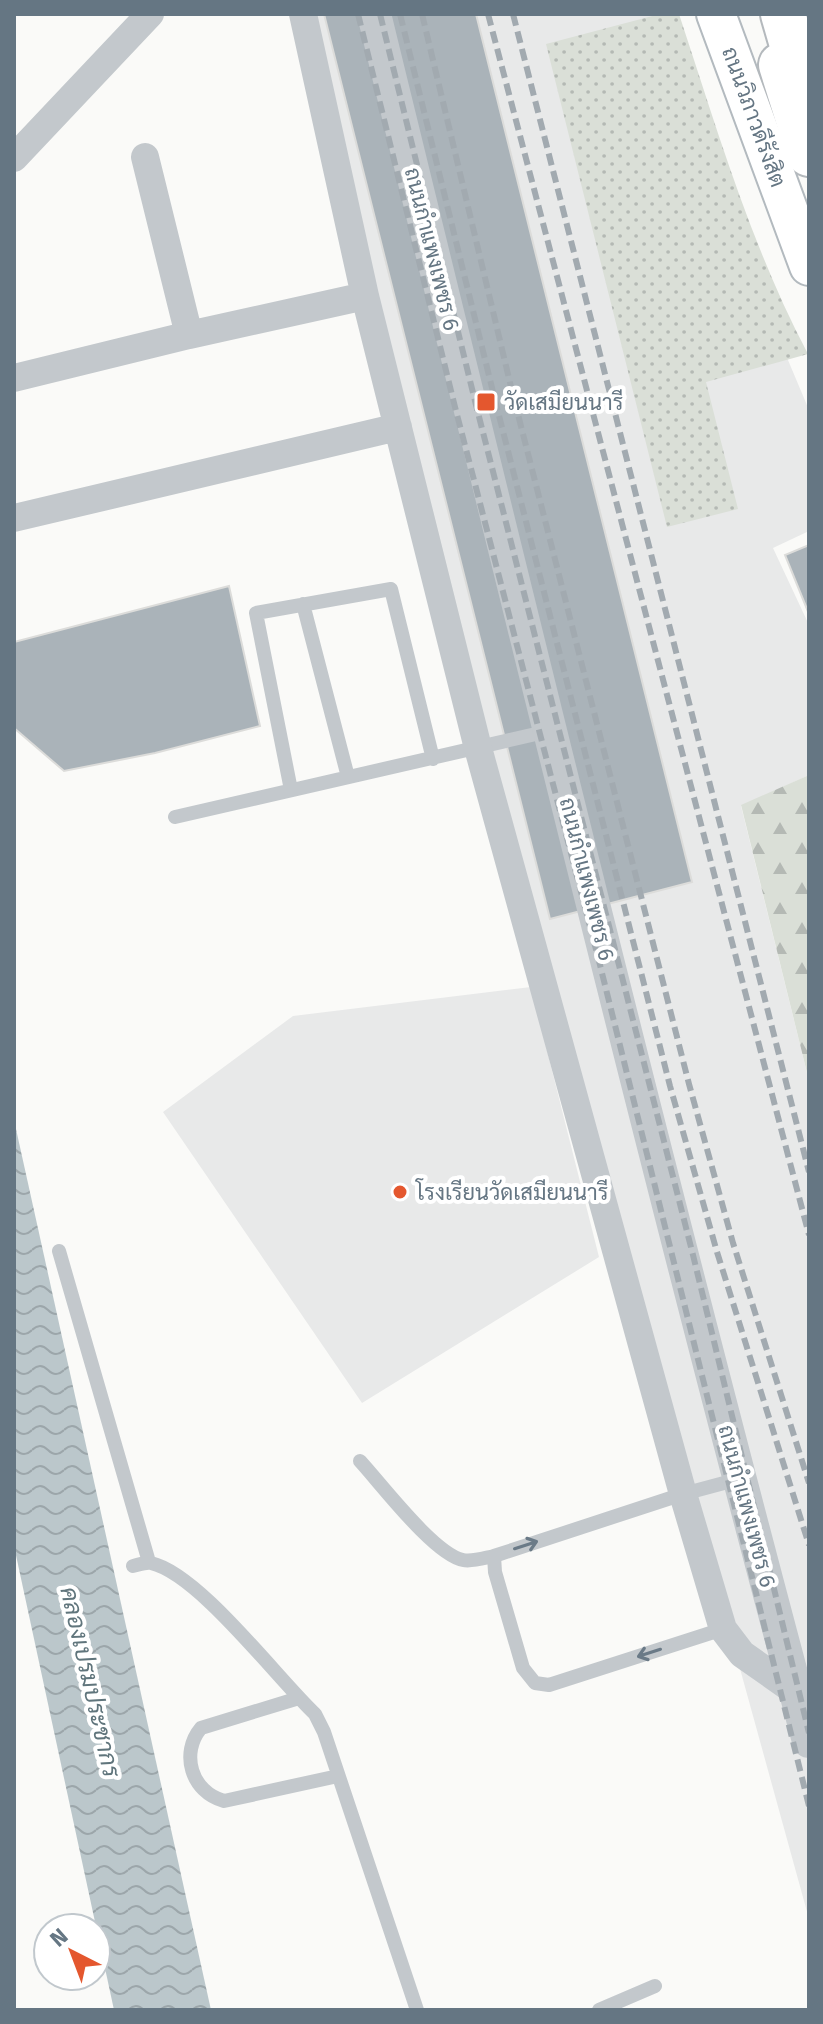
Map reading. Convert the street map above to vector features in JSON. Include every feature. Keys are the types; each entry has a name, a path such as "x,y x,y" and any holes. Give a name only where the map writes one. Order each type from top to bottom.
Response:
{"highway":[{"name":"ถนนวิภาวดีรังสิต","path":"765,14 809,154"},
{"path":"783,14 809,104"}],"main road":[{"name":"ถนนวิภาวดีรังสิต","path":"716,14 809,266"}],"street":[{"path":"14,158 150,14"},
{"path":"303,14 365,296 478,748 683,1494 723,1629 742,1654 796,1692"},
{"name":"ถนนกำแพงเพชร 6","path":"374,14 549,731 739,1479 809,1741"},
{"path":"145,157 189,335"},
{"path":"14,378 365,296"},
{"path":"14,518 398,427"}],"lane":[{"path":"291,790 256,613 391,589 433,759"},
{"path":"303,604 348,777"},
{"path":"175,817 549,731"},
{"path":"59,1251 149,1562"},
{"path":"360,1461 434,1542 449,1555 467,1561 494,1556 683,1494 739,1479"},
{"path":"494,1556 495,1572 523,1668 535,1683 549,1685 723,1629"},
{"path":"133,1566 149,1562 180,1577 207,1599 315,1714 324,1732 417,2010"},
{"path":"299,1698 201,1728 193,1738 195,1779 211,1798 224,1801 338,1776"},
{"path":"599,2010 655,1986"}],"shaded area":[{"path":"303,14 665,14 703,158 809,410 809,531 773,548 809,625 809,775 741,806 809,1081 809,1919 538,936"},
{"name":"โรงเรียนวัดเสมียนนารี","path":"531,987 599,1257 362,1403 163,1112 293,1016"}],"green space":[{"path":"660,14 679,14 752,229 808,354 706,382 738,509 667,527 546,44"},
{"path":"809,775 809,1081 741,805"}],"water":[{"name":"คลองเปรมประชากร","path":"14,1120 211,2010 114,2010 110,1992 112,1912 93,1912 14,1546"}],"building":[{"path":"324,14 476,14 692,882 550,919"},
{"path":"809,545 809,614 785,555"},
{"path":"229,586 260,726 155,753 64,771 14,728 14,642"}],"railway":[{"path":"358,14 455,407 599,961 809,1806"},
{"path":"380,14 476,405 693,1255 809,1733"},
{"path":"400,14 670,1086 717,1252 809,1545"},
{"path":"422,14 512,391 689,1084 733,1243 809,1483"},
{"path":"488,14 809,1235"},
{"path":"513,14 809,1172"}],"place":[{"name":"วัดเสมียนนารี","path":"486,402"},
{"name":"โรงเรียนวัดเสมียนนารี","path":"400,1192"}]}
